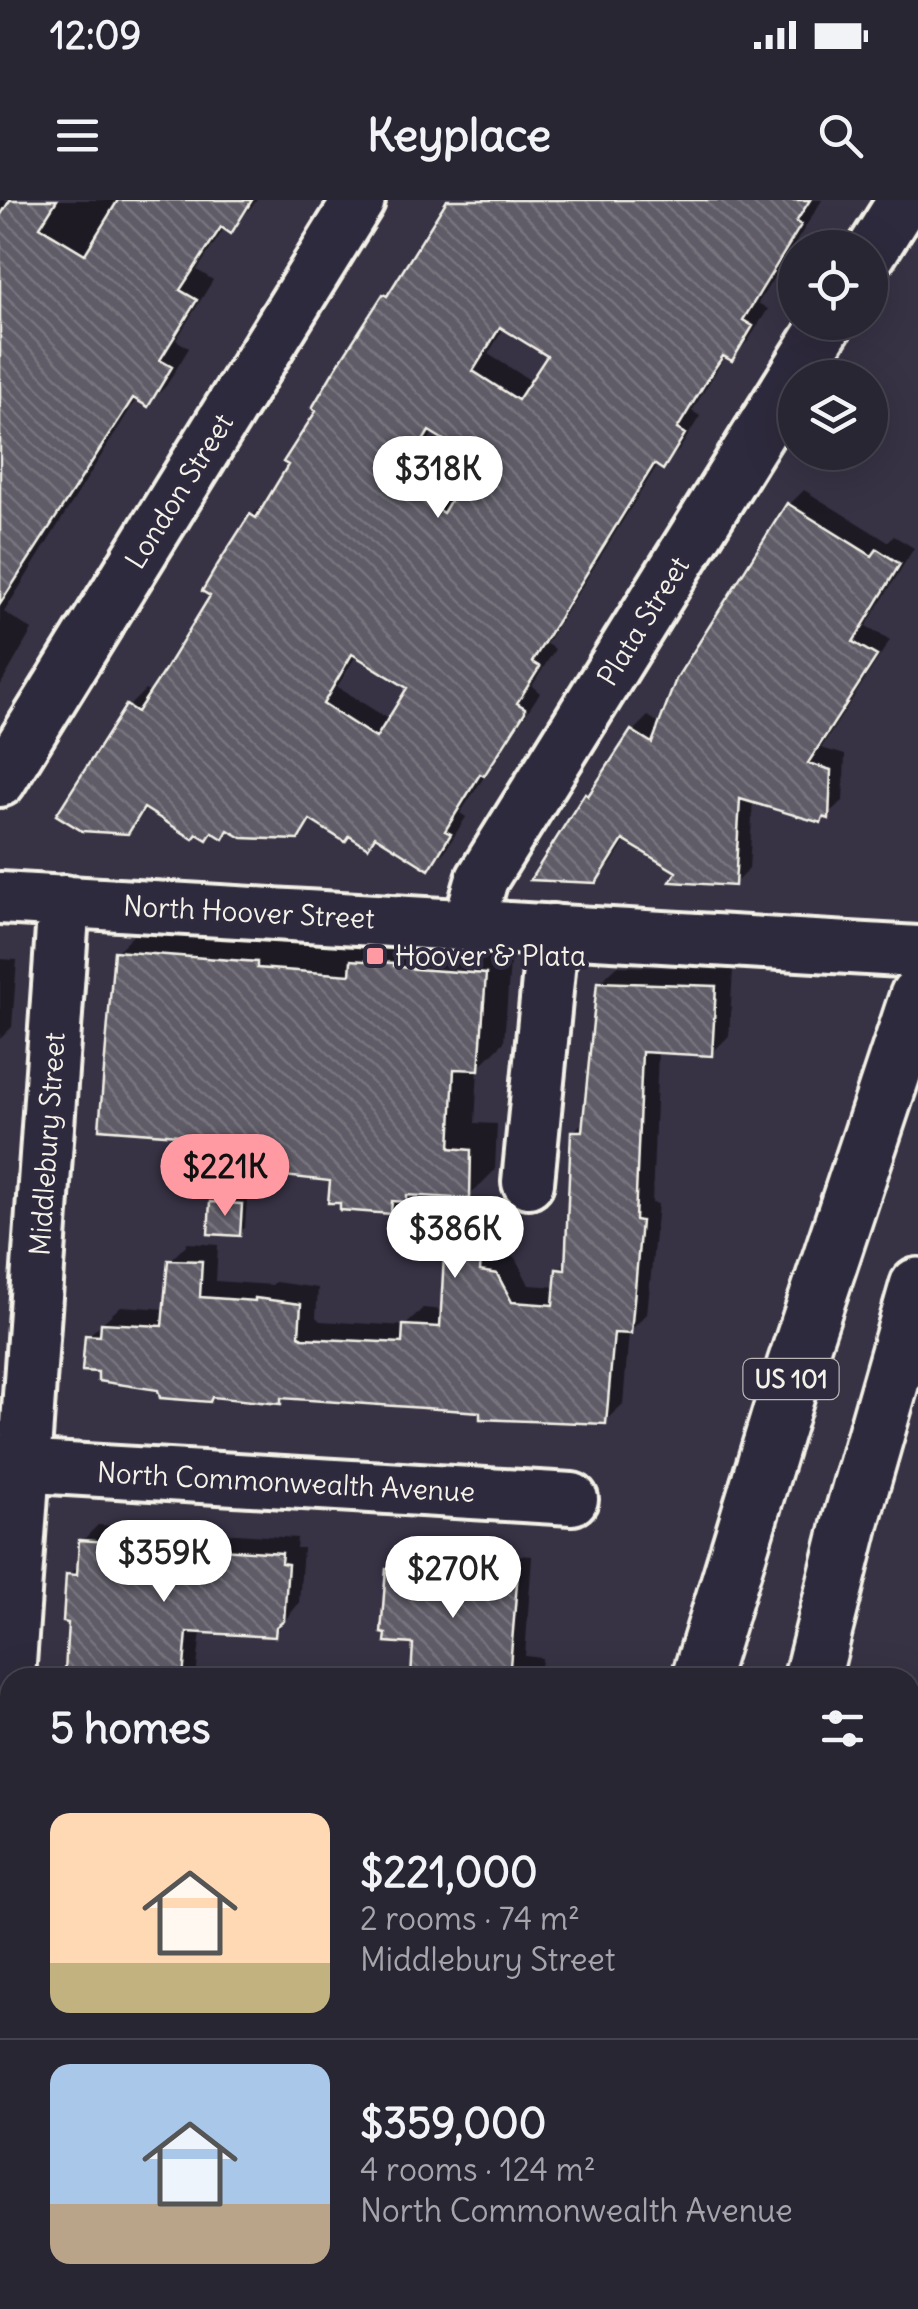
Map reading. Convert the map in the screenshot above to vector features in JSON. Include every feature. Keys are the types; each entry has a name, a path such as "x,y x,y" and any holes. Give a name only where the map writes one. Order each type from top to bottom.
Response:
{"main road":[{"name":"US 101","path":"703,1668 779,1417 918,996"},
{"path":"814,1668 918,1286"},
{"path":"830,1605 918,1388"}],"street":[{"name":"London Street","path":"0,781 358,200"},
{"path":"885,230 904,200"},
{"name":"Plata Street","path":"469,924 482,879 817,340"},
{"name":"North Hoover Street","path":"0,898 918,952"},
{"name":"Middlebury Street","path":"5,1668 12,1466 64,901"},
{"path":"528,1182 553,930"},
{"name":"North Commonwealth Avenue","path":"12,1466 572,1499"}],"building":[{"path":"10,200 57,200 40,227 85,254 118,200 252,200 231,234 221,227 180,290 197,300 160,360 172,367 148,407 133,398 0,604 0,216"},
{"path":"447,200 810,200 796,222 801,225 798,230 778,230 778,263 743,320 753,326 732,361 723,356 708,378 677,429 685,434 663,470 654,464 532,662 540,667 517,703 525,712 445,831 451,834 429,870 375,836 368,848 349,836 345,842 310,820 298,840 242,838 228,830 223,839 212,832 207,840 197,834 193,839 144,808 128,834 82,831 56,815 126,705 137,712 166,668 210,596 202,591 250,514 256,518 288,465 283,462 316,411 312,408 383,294 387,296","holes":["500,327 547,356 518,400 473,371","429,431 475,459 443,513 397,484","352,654 407,688 376,738 323,704"]},
{"path":"787,503 872,556 877,549 900,564 853,642 877,656 808,763 831,770 829,819 823,817 821,823 740,799 735,886 670,882 676,872 623,840 596,883 530,880 631,730 652,743 676,679"},
{"path":"114,951 257,962 257,968 350,975 351,960 486,974 479,1070 454,1069 450,1148 471,1150 470,1199 407,1195 407,1202 392,1201 391,1214 340,1210 340,1203 328,1203 330,1181 256,1173 258,1141 99,1129"},
{"path":"597,982 716,986 712,1056 642,1052 635,1220 641,1221 631,1334 614,1333 606,1424 480,1419 480,1412 281,1398 281,1404 212,1397 210,1402 160,1398 158,1390 98,1381 98,1372 82,1371 85,1335 100,1336 101,1323 162,1326 168,1260 202,1261 200,1297 301,1304 302,1338 402,1343 403,1325 440,1327 444,1256 481,1258 480,1271 497,1274 512,1302 553,1305 556,1269 565,1270 571,1131 582,1131"},
{"path":"210,1202 242,1204 240,1236 208,1234"},
{"path":"79,1540 282,1553 281,1563 288,1564 284,1621 276,1627 275,1637 187,1632 184,1668 65,1668 66,1574 77,1575"},
{"path":"472,1568 518,1571 510,1668 412,1668 413,1644 385,1642 386,1634 381,1633 386,1569 472,1575"}],"place":[{"name":"Hoover & Plata","path":"375,956"}]}
